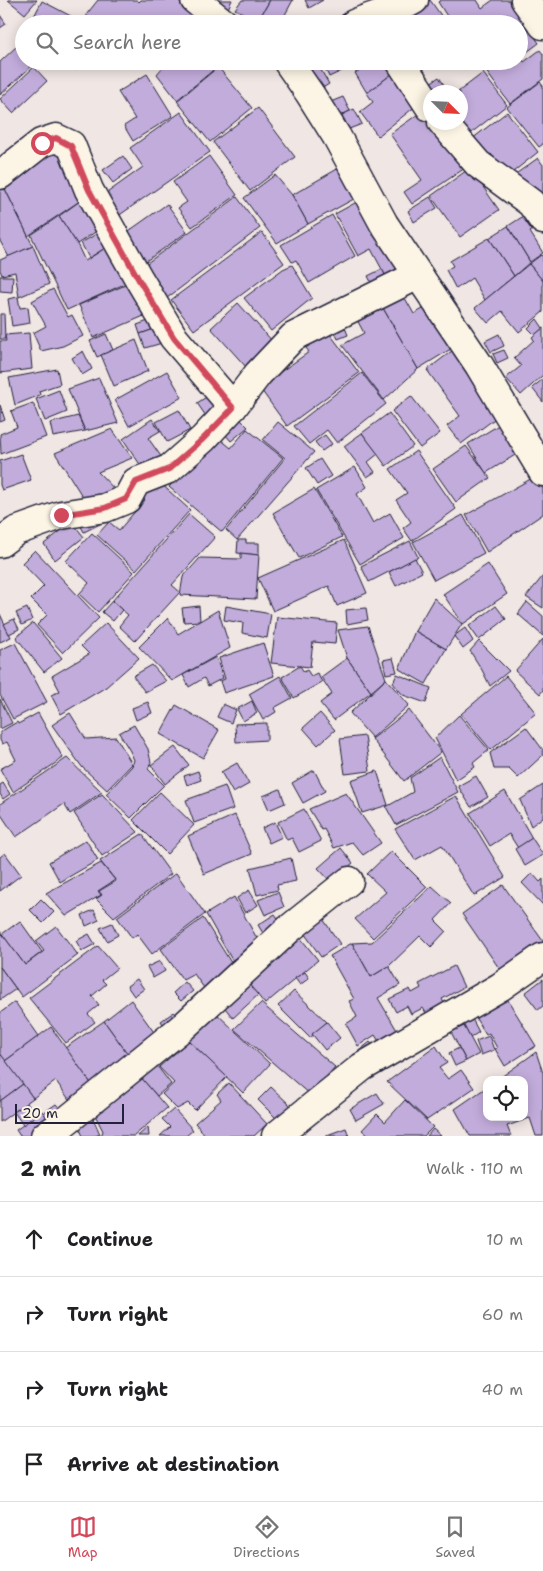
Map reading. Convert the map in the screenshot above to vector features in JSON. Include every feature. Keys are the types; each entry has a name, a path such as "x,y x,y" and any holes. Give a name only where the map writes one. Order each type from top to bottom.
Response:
{"street":[{"path":"195,0 213,15"},
{"path":"381,15 414,0"},
{"path":"525,0 543,25"},
{"path":"293,70 337,137 384,224 479,365 543,472"},
{"path":"406,70 423,96"},
{"path":"449,130 478,164 531,204 543,220"},
{"path":"0,175 42,143 56,138 71,146 89,190 174,338 233,408"},
{"path":"0,543 16,531 61,515 105,508 126,499 136,482 169,469 203,439 233,408 258,374 293,337 418,275"},
{"path":"45,1136 184,1026 289,929 349,881"},
{"path":"276,1136 362,1067 500,987 543,957"}],"building":[{"path":"8,0 37,0 25,14"},
{"path":"98,0 137,0 139,2 141,0 180,0 199,15 86,15"},
{"path":"202,0 232,0 226,13"},
{"path":"242,0 270,0 261,15 246,15 235,9"},
{"path":"270,0 293,0 285,15 261,15"},
{"path":"305,0 323,0 309,8"},
{"path":"430,0 441,15 413,15 412,13"},
{"path":"441,0 477,0 482,8 493,0 510,0 520,15 446,15 438,2"},
{"path":"42,1 69,15 35,15"},
{"path":"0,15 6,24 0,28"},
{"path":"528,27 539,43 528,51"},
{"path":"15,48 15,70 27,70 0,95 0,62"},
{"path":"540,50 543,54 543,79 510,104 485,70 528,70 528,59"},
{"path":"31,70 37,70 47,81 13,113 0,99"},
{"path":"160,70 213,70 177,100 157,74"},
{"path":"214,70 220,70 252,108 210,142 177,101"},
{"path":"310,70 321,70 329,84 313,94 302,75"},
{"path":"326,70 344,70 329,77"},
{"path":"360,70 397,70 367,93 355,73"},
{"path":"397,70 421,102 378,136 360,112 373,102 367,93"},
{"path":"408,70 421,70 412,76"},
{"path":"483,73 507,105 466,137 463,130 468,130 467,85"},
{"path":"147,74 173,116 133,141 124,126 135,119 118,92"},
{"path":"439,77 444,85 431,85 430,83"},
{"path":"540,82 543,86 543,144 539,147 507,107"},
{"path":"343,97 350,111 335,118 328,103"},
{"path":"258,108 295,157 250,191 213,142"},
{"path":"354,109 362,124 349,129 342,115"},
{"path":"423,111 423,130 444,130 468,166 412,204 404,192 422,180 390,134"},
{"path":"181,112 210,152 111,221 97,200 143,167 130,148"},
{"path":"507,112 538,152 508,176 491,154 482,161 468,142"},
{"path":"54,149 87,196 28,236 4,187"},
{"path":"123,156 132,169 113,183 103,170"},
{"path":"209,156 237,195 192,227 178,208 187,202 173,182"},
{"path":"538,158 543,165 543,218 513,176"},
{"path":"346,164 363,194 308,224 292,195"},
{"path":"470,168 499,210 460,237 431,196"},
{"path":"275,175 292,195 308,224 277,243 244,198"},
{"path":"4,187 33,246 9,257 0,241 0,190"},
{"path":"87,196 106,225 77,244 59,216"},
{"path":"237,197 260,228 167,298 143,266"},
{"path":"430,197 437,208 414,222 408,211"},
{"path":"364,198 404,277 390,284 371,249 358,256 335,214"},
{"path":"167,204 187,232 146,261 126,233"},
{"path":"533,210 542,224 530,232 543,253 530,262 508,226"},
{"path":"332,215 355,256 309,283 296,260 292,262 281,245"},
{"path":"59,216 77,244 85,261 113,243 131,281 67,310 31,235"},
{"path":"508,226 530,262 514,276 489,238"},
{"path":"105,229 113,243 89,258 81,243"},
{"path":"262,232 284,263 194,330 171,300"},
{"path":"489,238 514,276 485,300 472,278 456,289 446,270 453,266 450,261"},
{"path":"33,246 49,284 19,297 15,272 2,275 0,260"},
{"path":"541,255 543,257 543,281 529,264"},
{"path":"529,264 543,281 543,312 519,332 502,311 488,323 475,308"},
{"path":"292,265 312,298 271,331 244,298 283,269"},
{"path":"382,269 390,284 376,292 368,276"},
{"path":"0,276 13,276 12,292 0,291"},
{"path":"130,283 144,316 93,338 79,305"},
{"path":"53,289 68,317 72,315 83,336 63,346 41,351 33,333 46,326 32,301"},
{"path":"401,291 414,314 430,305 459,344 418,369 380,303"},
{"path":"18,297 20,308 28,307 30,323 12,326 8,299"},
{"path":"238,303 274,343 247,368 211,328"},
{"path":"380,303 418,369 384,400 342,345 364,333 355,316"},
{"path":"0,314 4,314 5,339 0,339"},
{"path":"154,319 157,328 140,334 137,325"},
{"path":"537,319 543,328 535,335 528,328"},
{"path":"342,320 348,335 338,339 331,324"},
{"path":"324,326 359,373 287,426 259,387 309,352 302,342"},
{"path":"157,328 162,343 145,348 140,334"},
{"path":"543,328 543,375 521,395 506,378 521,366 514,358 534,340 532,337"},
{"path":"29,333 32,369 0,373 0,341 6,341 5,335"},
{"path":"106,334 113,350 97,357 90,341"},
{"path":"499,334 504,346 491,352 485,341"},
{"path":"136,340 148,371 114,386 101,355"},
{"path":"457,347 505,411 461,444 447,426 460,416 427,370"},
{"path":"504,350 508,358 497,363 493,354"},
{"path":"83,351 92,369 82,375 72,358"},
{"path":"57,369 60,384 39,391 40,395 15,405 9,378"},
{"path":"167,371 182,397 129,426 115,400"},
{"path":"362,373 386,404 337,443 327,430 309,444 294,426"},
{"path":"99,378 118,423 85,431 68,389"},
{"path":"543,379 543,402 532,388"},
{"path":"59,390 67,412 45,421 36,399"},
{"path":"208,396 220,415 210,422 197,403"},
{"path":"411,396 440,433 420,448 392,411"},
{"path":"33,403 46,437 1,454 0,434 17,427 11,411"},
{"path":"0,405 5,420 0,422"},
{"path":"179,410 190,430 167,442 156,422"},
{"path":"389,413 413,446 386,466 362,433"},
{"path":"78,416 85,431 53,437 50,423"},
{"path":"239,418 248,427 231,441 223,432"},
{"path":"152,419 160,431 148,438 165,462 147,475 123,439"},
{"path":"278,422 314,452 237,540 226,530 285,458 263,440"},
{"path":"502,423 520,452 486,473 468,444"},
{"path":"112,429 132,458 98,472 119,494 89,507 55,453"},
{"path":"247,429 283,458 222,532 169,487 214,434 231,448"},
{"path":"362,433 378,454 368,462 375,472 367,477 344,446"},
{"path":"325,435 332,444 322,451 315,442"},
{"path":"466,446 490,478 456,502 433,469"},
{"path":"416,451 456,509 412,541 403,528 411,522 396,500 407,493 390,469"},
{"path":"21,454 31,480 2,490 0,485 0,461"},
{"path":"320,459 331,476 317,485 306,468"},
{"path":"355,467 367,487 357,494 373,523 390,513 404,538 360,564 316,490"},
{"path":"536,476 543,489 543,514 487,552 466,515"},
{"path":"158,481 190,510 136,570 97,535 109,522 119,530 145,500 137,492"},
{"path":"314,489 342,537 299,558 273,513"},
{"path":"189,514 215,537 172,585 180,592 135,641 119,626 128,615 112,601"},
{"path":"463,515 484,553 434,580 413,542"},
{"path":"78,521 104,522 84,532"},
{"path":"72,522 84,537 55,560 44,544"},
{"path":"92,533 134,572 98,612 79,594 89,583 66,561"},
{"path":"238,540 246,540 246,543 259,543 259,555 237,553"},
{"path":"344,540 367,593 337,606 329,586 273,611 258,578"},
{"path":"410,541 418,557 369,582 361,566"},
{"path":"35,550 99,618 63,653 37,625 47,615 31,599 44,586 22,563"},
{"path":"241,553 259,555 256,599 180,595 183,577 200,558 241,559"},
{"path":"415,558 422,572 396,586 389,572"},
{"path":"488,564 507,594 463,624 443,594"},
{"path":"543,576 543,608 526,597"},
{"path":"434,598 462,624 446,649 415,631"},
{"path":"112,601 122,610 113,621 102,612"},
{"path":"527,602 543,616 543,636 518,614"},
{"path":"199,606 200,621 184,622 182,608"},
{"path":"226,606 271,614 267,638 242,633 243,623 224,620"},
{"path":"496,606 506,619 479,640 469,626"},
{"path":"27,608 32,620 22,625 16,613"},
{"path":"366,608 368,620 347,624 346,610"},
{"path":"218,610 230,648 172,681 139,647 168,618 178,634"},
{"path":"0,614 11,637 0,642"},
{"path":"277,617 337,623 335,644 313,642 310,667 271,663"},
{"path":"14,619 19,629 9,634 4,624"},
{"path":"33,623 62,658 44,672 16,637"},
{"path":"106,623 139,658 106,687 61,714 51,695 60,691 52,676 89,654 81,646"},
{"path":"368,626 386,679 371,692 347,658 338,630"},
{"path":"465,628 473,641 463,649 454,636"},
{"path":"415,631 446,649 426,684 399,669"},
{"path":"543,639 543,690 540,694 515,671"},
{"path":"479,641 509,671 490,686 470,651"},
{"path":"15,643 47,702 13,719 0,695 0,650"},
{"path":"263,643 274,676 224,693 220,681 225,679 219,658"},
{"path":"216,657 223,678 208,686 204,678 189,687 183,675"},
{"path":"347,658 371,692 334,720 320,703 332,694 321,677"},
{"path":"393,658 397,672 386,674 383,660"},
{"path":"152,665 166,681 145,692 133,676"},
{"path":"300,666 304,672 307,670 311,676 317,673 322,682 294,698 282,677"},
{"path":"397,674 431,688 426,703 403,695 393,683"},
{"path":"280,676 292,698 274,708 276,712 263,720 249,694"},
{"path":"506,676 536,713 491,750 461,714"},
{"path":"386,679 409,705 372,738 350,713"},
{"path":"0,699 12,723 0,729"},
{"path":"252,701 257,713 243,721 237,709"},
{"path":"148,702 152,713 136,720 132,708"},
{"path":"223,704 236,710 231,723 217,717"},
{"path":"176,705 219,730 203,758 160,734"},
{"path":"409,710 441,752 404,781 372,739"},
{"path":"38,713 63,758 13,792 0,769 16,760 7,742 2,744 0,732"},
{"path":"70,713 86,739 116,737 132,764 107,790 82,767 52,725"},
{"path":"320,713 335,730 318,745 303,728"},
{"path":"459,715 489,750 473,763 475,767 456,780 435,738"},
{"path":"267,723 267,740 236,742 235,724"},
{"path":"134,725 148,749 151,762 148,769 164,785 131,818 106,794 132,766 134,760 119,733"},
{"path":"526,727 543,750 543,755 518,778 509,769 494,769 490,753"},
{"path":"365,736 370,771 345,774 340,739"},
{"path":"175,747 189,765 165,784 151,765"},
{"path":"440,757 458,792 396,825 386,807 413,792 410,778"},
{"path":"67,758 102,792 70,814 64,804 16,837 0,813 0,804"},
{"path":"237,763 249,784 233,793 221,772"},
{"path":"314,770 325,791 303,803 292,783"},
{"path":"198,771 201,780 187,785 184,776"},
{"path":"377,771 388,805 362,813 351,780"},
{"path":"476,776 488,797 471,807 458,786"},
{"path":"3,783 10,794 3,799 0,794 0,785"},
{"path":"543,785 543,817 531,826 520,800"},
{"path":"225,786 233,809 194,823 186,800"},
{"path":"280,789 285,803 269,810 263,796"},
{"path":"505,791 532,838 518,848 509,834 490,846 470,813"},
{"path":"160,792 194,825 167,854 133,820"},
{"path":"346,793 381,843 363,855 352,842 334,848 324,829 322,830 309,809"},
{"path":"102,794 138,832 102,856 74,813"},
{"path":"456,796 505,877 474,896 442,845 415,860 395,829"},
{"path":"304,809 321,841 299,852 292,838 287,840 278,822"},
{"path":"235,815 252,854 204,874 188,836"},
{"path":"275,822 282,837 269,843 262,828"},
{"path":"142,834 171,874 114,917 96,899 102,895 99,891 116,881 100,861"},
{"path":"532,838 543,855 525,866 515,849"},
{"path":"86,840 98,860 60,882 49,862"},
{"path":"341,848 353,863 331,882 318,868"},
{"path":"391,851 427,887 373,938 355,919 386,892 367,874"},
{"path":"5,853 21,875 0,891 0,857"},
{"path":"291,858 296,881 277,885 278,890 257,895 250,868"},
{"path":"101,863 115,880 98,891 101,895 66,916 46,893"},
{"path":"176,873 205,914 152,954 137,934 132,938 117,917"},
{"path":"532,873 540,882 543,879 543,905 522,883"},
{"path":"503,885 543,941 543,946 503,974 462,914"},
{"path":"432,886 451,903 435,920 446,931 431,947 420,936 389,966 371,977 352,943 372,942"},
{"path":"249,890 258,905 245,913 237,898"},
{"path":"278,892 284,907 265,915 258,900"},
{"path":"234,897 260,944 232,960 206,914"},
{"path":"41,899 54,912 43,923 30,910"},
{"path":"94,910 99,920 86,926 82,915"},
{"path":"275,914 284,927 266,938 258,925"},
{"path":"321,916 340,944 321,957 302,930"},
{"path":"203,918 235,969 207,992 194,974 183,980 161,949"},
{"path":"20,921 42,952 25,965 2,934"},
{"path":"112,923 118,935 107,941 100,928"},
{"path":"56,926 78,955 22,997 0,967 0,931 25,965 44,951 36,941"},
{"path":"295,931 318,960 265,1004 242,976"},
{"path":"89,934 95,944 82,951 76,941"},
{"path":"352,943 371,977 389,966 400,985 378,998 398,1032 380,1043 375,1035 358,1046 346,1024 357,1017 349,1001 354,999 330,956"},
{"path":"98,946 117,968 102,980 106,984 92,996 99,1005 88,1014 95,1022 66,1043 29,998"},
{"path":"160,961 165,971 153,978 147,967"},
{"path":"454,966 464,987 442,999 445,1005 426,1013 423,1008 411,1014 407,1006 396,1012 389,999 410,989 412,993 421,988 419,984"},
{"path":"0,967 16,989 0,1000"},
{"path":"305,972 309,978 300,985 295,978"},
{"path":"137,979 144,989 134,996 127,986"},
{"path":"543,979 543,1006 538,1010 525,993"},
{"path":"246,981 258,995 233,1018 221,1003"},
{"path":"185,982 193,991 181,1001 173,993"},
{"path":"294,991 327,1022 310,1038 278,1006"},
{"path":"506,997 536,1046 505,1066 495,1049 497,1048 489,1033 486,1035 475,1017"},
{"path":"131,1000 156,1035 128,1055 104,1021"},
{"path":"15,1002 39,1036 5,1061 0,1053 0,1013"},
{"path":"261,1003 335,1067 310,1095 234,1029"},
{"path":"174,1012 180,1021 167,1030 161,1021"},
{"path":"216,1013 270,1064 243,1093 189,1041"},
{"path":"472,1019 479,1032 470,1038 463,1024"},
{"path":"104,1021 133,1061 95,1089 65,1048"},
{"path":"327,1022 340,1038 325,1050 312,1034"},
{"path":"464,1026 479,1054 466,1061 451,1032"},
{"path":"51,1027 95,1089 73,1105 56,1081 33,1098 5,1061"},
{"path":"489,1036 494,1050 481,1055 476,1041"},
{"path":"189,1041 227,1077 195,1110 188,1103 177,1109 162,1094 174,1083 159,1067"},
{"path":"370,1042 378,1051 364,1063 356,1053"},
{"path":"436,1046 447,1063 439,1068 448,1079 461,1070 474,1088 427,1120 387,1082"},
{"path":"459,1048 466,1061 455,1066 449,1053"},
{"path":"536,1052 543,1073 543,1136 536,1136 530,1118 528,1119 528,1076 503,1076"},
{"path":"0,1053 23,1084 0,1101"},
{"path":"157,1066 171,1084 157,1096 142,1079"},
{"path":"139,1075 167,1108 134,1136 101,1136 103,1131 94,1113"},
{"path":"229,1083 267,1124 254,1136 206,1136 195,1123 221,1100 217,1094"},
{"path":"23,1084 33,1098 0,1122 0,1101"},
{"path":"271,1087 291,1106 277,1119 258,1100"},
{"path":"483,1090 483,1121 521,1121 507,1126 511,1136 470,1136 455,1109"},
{"path":"377,1093 384,1104 356,1120 350,1109"},
{"path":"405,1100 433,1127 424,1136 369,1136 362,1130 377,1114 385,1122"},
{"path":"27,1103 36,1115 23,1125 14,1112"},
{"path":"56,1104 64,1113 51,1123 43,1113"},
{"path":"174,1109 193,1130 186,1136 160,1136 170,1127 162,1119"},
{"path":"42,1111 52,1125 36,1136 20,1136 16,1130"},
{"path":"91,1114 100,1134 83,1136 76,1121"},
{"path":"148,1127 149,1136 138,1136"},
{"path":"346,1128 349,1136 327,1136 327,1135"},
{"path":"433,1129 441,1136 427,1136"}],"route":[{"path":"42,143 56,138 71,146 89,190 174,338 233,408 203,439 169,469 136,482 126,499 105,508 61,515"}]}
